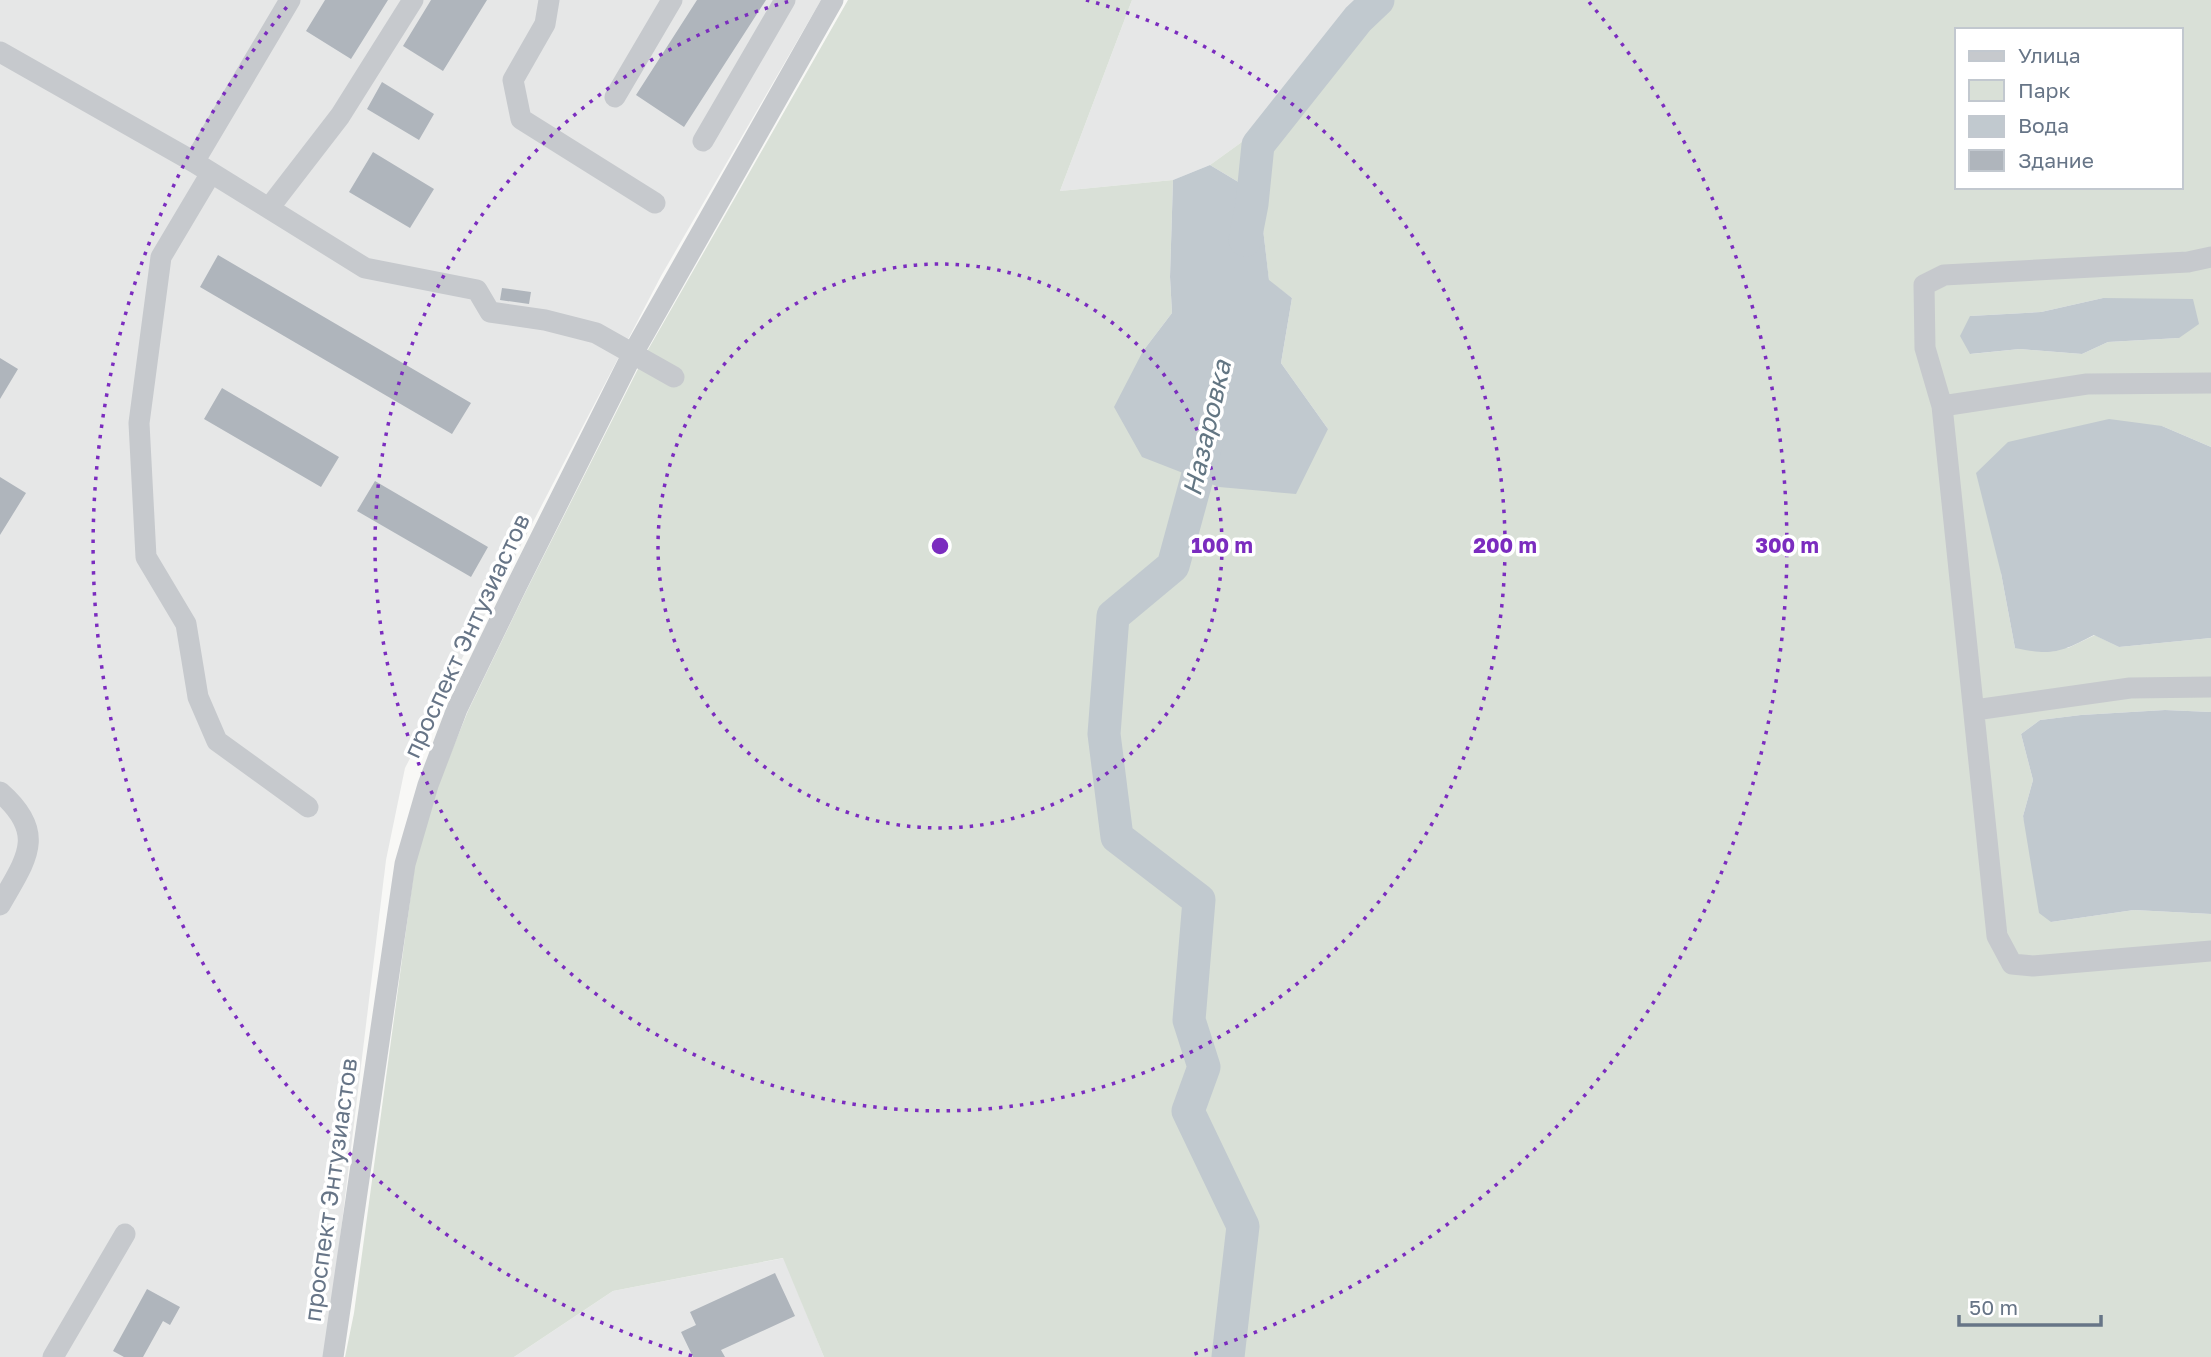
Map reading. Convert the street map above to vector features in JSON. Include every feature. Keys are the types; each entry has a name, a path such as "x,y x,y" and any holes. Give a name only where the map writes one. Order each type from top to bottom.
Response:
{"street":[{"path":"290,0 202,168 161,257 139,423 146,557 186,624 198,697 217,741 309,807"},
{"path":"269,208 340,116 413,0"},
{"path":"549,0 545,24 513,80 521,119 655,203"},
{"path":"615,97 672,0"},
{"path":"702,141 785,0"},
{"name":"проспект Энтузиастов","path":"333,1357 405,864 428,785 457,709 632,355 833,0"},
{"path":"0,52 202,168 365,268 477,290 490,312 545,320 596,333 674,377"},
{"path":"2211,257 2188,262 1944,275 1924,285 1924,348 1942,406 1997,936 2012,964 2033,966 2211,951"},
{"path":"1942,406 2087,384 2211,383"},
{"path":"1975,710 2130,688 2211,687"},
{"path":"0,792 16,806 30,835 26,859 0,905"},
{"path":"53,1357 125,1234"}],"shaded area":[{"path":"0,0 821,0 661,276 405,768 386,860 324,1357 0,1357"},
{"path":"1132,0 1357,0 1297,70 1246,139 1210,165 1173,180 1060,191"},
{"path":"784,1258 824,1357 514,1357 613,1291"}],"green space":[{"path":"848,0 1132,0 1060,191 1173,180 1170,277 1172,313 1143,351 1328,429 1281,363 1292,298 1269,281 1262,220 1250,189 1210,165 1246,139 1297,70 1357,0 2211,0 2211,447 2162,426 2001,573 2015,648 2068,648 2095,635 2119,647 2211,638 2211,712 2165,710 2081,715 2040,720 2021,734 2033,780 2023,816 2051,922 2134,910 2211,914 2211,1357 824,1357 783,1258 613,1291 514,1357 345,1357 354,1313 415,864 437,787 468,711 645,355","holes":["2103,298 2179,338 2108,342 2082,354 2020,349 1971,354 1970,316 2041,312"]}],"water":[{"path":"1210,165 1250,189 1262,220 1269,280 1292,298 1281,363 1328,429 1296,494 1219,487 1142,457 1114,407 1143,351 1172,313 1170,277 1173,180"},
{"path":"2103,298 2193,299 2199,324 2179,338 2108,342 2082,354 2020,349 1970,354 1960,336 1970,316 2041,312"},
{"path":"2109,419 2162,426 2211,447 2211,638 2119,647 2094,635 2056,651 2039,652 2015,648 2001,573 1976,473 2008,442"},
{"path":"2165,710 2211,712 2211,914 2134,910 2051,922 2039,913 2023,816 2033,780 2021,734 2040,720"}],"building":[{"path":"325,0 388,0 351,59 306,31"},
{"path":"431,0 487,0 443,71 403,46"},
{"path":"697,0 766,0 684,127 636,95"},
{"path":"382,82 434,114 419,140 367,109"},
{"path":"373,152 434,189 410,228 349,192"},
{"path":"218,255 471,403 452,434 200,287"},
{"path":"502,288 531,292 529,304 500,300"},
{"path":"0,358 18,369 0,399"},
{"path":"222,388 339,457 321,487 204,419"},
{"path":"0,477 26,493 0,535"},
{"path":"375,481 488,547 471,577 357,511"},
{"path":"775,1273 795,1316 721,1350 725,1357 693,1357 681,1332 696,1325 690,1312"},
{"path":"147,1289 180,1307 170,1325 163,1321 143,1357 124,1357 113,1351"}],"waterway":[{"name":"Назаровка","path":"1245,240 1258,145 1358,19 1378,0"},
{"name":"Назаровка","path":"1209,434 1173,566 1113,616 1104,734 1117,837 1199,900 1189,1020 1204,1067 1188,1111 1243,1226 1228,1357"}]}
